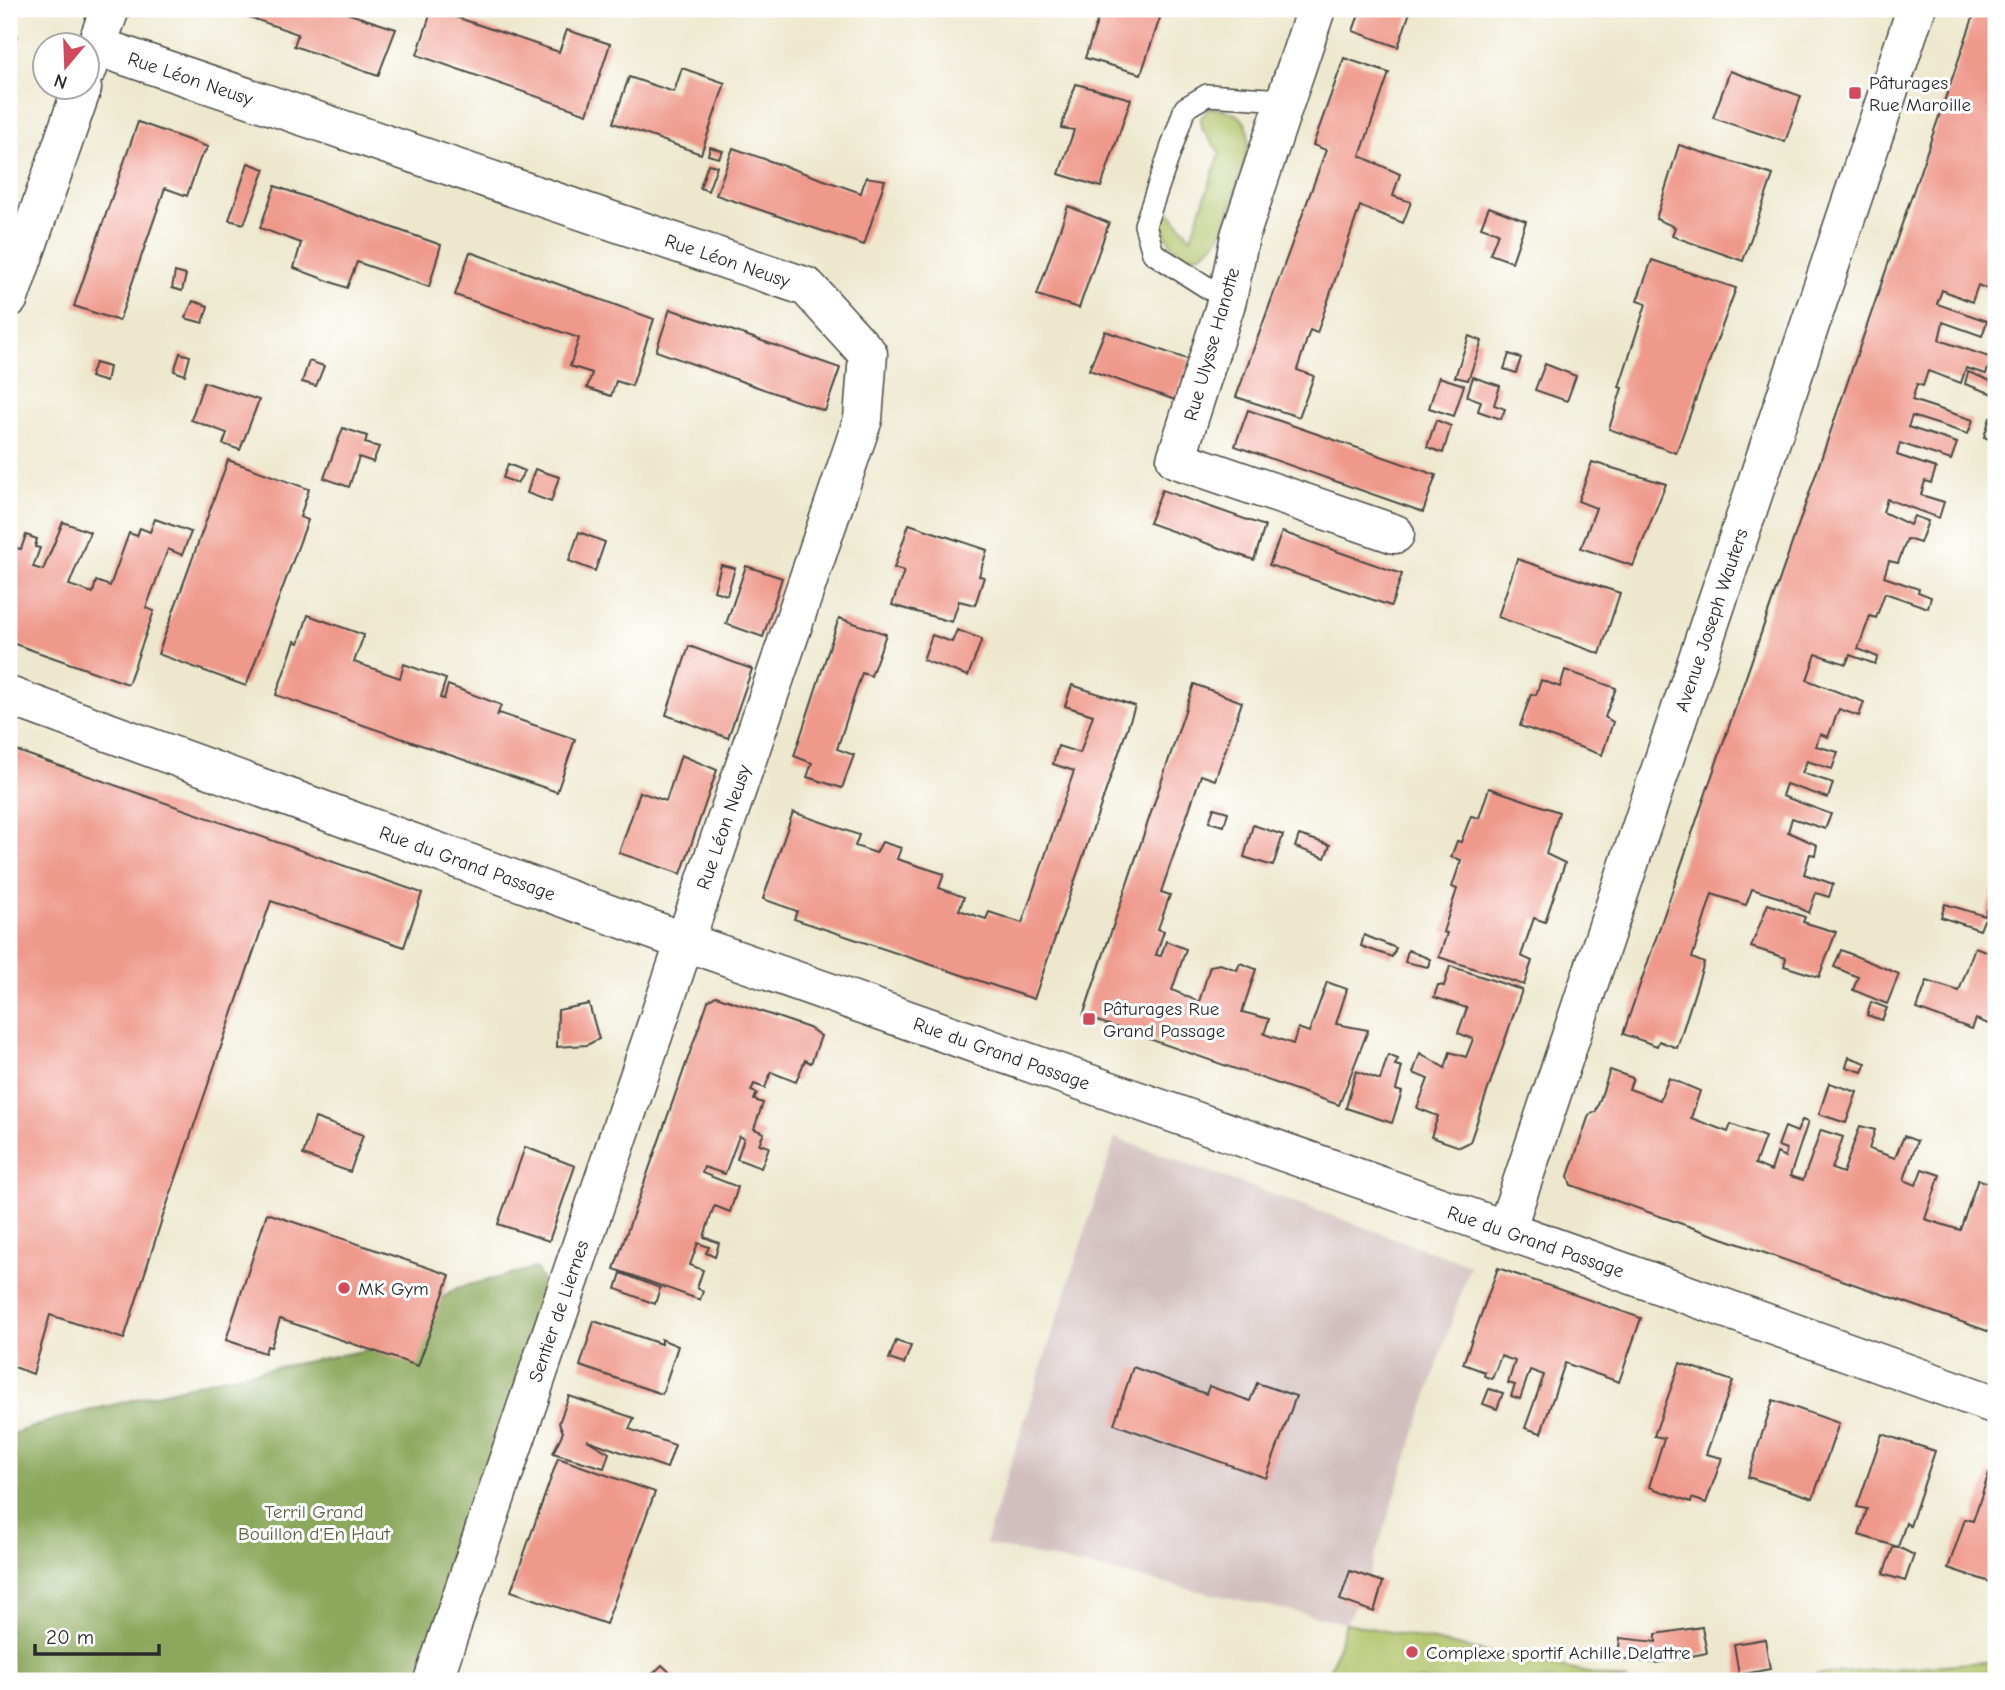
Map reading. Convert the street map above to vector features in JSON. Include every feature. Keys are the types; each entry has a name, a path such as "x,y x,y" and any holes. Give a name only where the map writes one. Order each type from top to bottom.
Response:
{"street":[{"path":"102,32 110,9"},
{"name":"Rue Ulysse Hanotte","path":"1316,9 1240,236 1227,300 1176,459 1395,534"},
{"name":"Avenue Joseph Wauters","path":"1506,1230 1916,9"},
{"name":"Rue Léon Neusy","path":"102,61 807,287 868,354 863,419 683,941"},
{"path":"9,298 77,102"},
{"name":"Rue du Grand Passage","path":"9,696 683,941 1996,1405"},
{"name":"Sentier de Liernes","path":"433,1681 683,941"}],"lane":[{"path":"1227,300 1153,253 1145,225 1185,108 1207,95 1284,100"}],"shaded area":[{"path":"1115,1138 1470,1265 1368,1578 1346,1623 985,1544"}],"green space":[{"path":"1209,108 1238,115 1245,122 1248,141 1222,233 1210,247 1200,254 1190,256 1175,248 1168,240 1158,211 1164,205 1191,238 1220,153 1202,129 1201,118"},
{"name":"Terril Grand Bouillon d'En Haut","path":"536,1268 558,1309 433,1681 9,1681 9,1435 56,1419 221,1378 367,1350 457,1288"},
{"name":"Complexe sportif Achille Delattre","path":"1346,1623 1628,1681 1326,1681"},
{"name":"Complexe sportif Achille Delattre","path":"1996,1661 1996,1681 1734,1681"}],"building":[{"path":"226,9 334,9 396,29 378,76 294,46 298,34"},
{"path":"432,9 559,52 567,30 610,44 587,114 417,55"},
{"path":"1116,9 1163,9 1141,74 1085,58 1099,16 1114,16"},
{"path":"1361,9 1411,9 1398,47 1353,31"},
{"path":"1976,9 1996,9 1996,293 1978,285 1972,302 1942,290 1937,304 1987,321 1982,336 1943,322 1939,340 1992,358 1986,374 1966,368 1961,383 1928,371 1923,386 1917,384 1912,400 1973,420 1968,434 1912,416 1908,427 1957,443 1951,460 1900,443 1897,455 1936,468 1931,483 1925,481 1921,495 1944,502 1939,518 1887,499 1883,512 1910,525 1914,516 1928,521 1920,543 1907,539 1898,563 1889,561 1884,577 1919,589 1918,592 1931,597 1928,608 1885,593 1876,618 1870,616 1858,649 1878,657 1875,664 1850,655 1846,664 1816,654 1807,680 1864,702 1859,716 1839,709 1828,737 1820,734 1816,746 1838,752 1832,769 1807,761 1802,773 1833,783 1828,798 1786,784 1782,796 1831,814 1825,829 1792,818 1788,832 1817,845 1815,855 1810,854 1804,874 1833,884 1829,897 1816,893 1809,913 1781,898 1752,889 1746,905 1712,894 1692,958 1704,963 1677,1048 1659,1041 1657,1046 1623,1034"},
{"path":"9,32 17,35 9,59"},
{"path":"1344,58 1389,73 1360,156 1400,174 1393,196 1411,202 1403,223 1360,206 1317,333 1310,330 1297,370 1314,376 1299,417 1236,397 1326,150 1313,145"},
{"path":"682,68 725,83 701,154 613,123 629,77 674,92"},
{"path":"1730,71 1801,96 1785,142 1713,118"},
{"path":"1076,84 1131,99 1101,187 1059,174 1074,130 1061,128"},
{"path":"138,122 208,147 200,159 187,196 165,188 119,321 74,306"},
{"path":"1679,145 1773,175 1743,261 1672,236 1675,227 1656,219"},
{"path":"710,147 723,151 719,158 708,155"},
{"path":"733,148 861,193 866,177 885,180 864,245 716,195"},
{"path":"248,163 265,169 244,224 229,220"},
{"path":"708,164 717,166 708,191 700,188"},
{"path":"275,186 441,245 429,287 357,262 347,288 294,268 301,243 260,228"},
{"path":"1068,206 1109,223 1079,308 1037,295"},
{"path":"1489,207 1526,221 1512,262 1490,254 1498,233 1481,227"},
{"path":"470,252 654,319 632,386 616,381 611,396 587,388 592,373 570,366 579,338 455,295"},
{"path":"1652,260 1736,288 1676,453 1609,429 1622,388 1619,387 1646,304 1637,301"},
{"path":"175,272 186,275 182,291 172,288"},
{"path":"193,301 208,306 203,323 185,318"},
{"path":"670,309 840,368 825,411 656,351"},
{"path":"1105,331 1190,360 1175,400 1089,370"},
{"path":"1469,336 1482,341 1468,380 1455,377"},
{"path":"180,353 190,356 185,375 174,371"},
{"path":"1509,354 1521,358 1516,373 1504,369"},
{"path":"309,361 324,366 316,386 302,382"},
{"path":"95,363 109,367 106,382 90,377"},
{"path":"1545,364 1576,376 1567,401 1535,390"},
{"path":"1968,372 1996,383 1996,395 1965,384"},
{"path":"1439,377 1464,385 1454,416 1429,408"},
{"path":"1473,377 1500,386 1494,405 1505,409 1501,419 1478,411 1481,401 1467,396"},
{"path":"204,382 259,400 240,450 223,444 227,433 191,420"},
{"path":"1248,410 1436,475 1423,512 1235,446"},
{"path":"1990,418 1996,419 1996,442 1984,437"},
{"path":"1436,420 1451,426 1443,453 1427,447"},
{"path":"343,428 367,436 365,443 379,447 373,462 359,457 349,487 324,478"},
{"path":"228,460 309,489 300,517 308,520 246,686 158,654"},
{"path":"1592,462 1666,484 1633,566 1581,548 1596,508 1578,501"},
{"path":"508,464 525,471 517,483 503,478"},
{"path":"535,469 559,477 551,502 527,493"},
{"path":"1162,490 1265,526 1254,560 1149,523"},
{"path":"155,519 191,532 182,555 168,549 146,608 154,611 128,684 9,642 9,555 12,547 21,549 26,535 37,539 35,547 40,548 33,567 43,570 63,522 90,532 69,585 93,593 96,581 110,586 129,533 137,536 140,528 150,532"},
{"path":"909,524 987,550 979,576 984,577 975,605 959,601 952,622 892,605 904,571 894,568"},
{"path":"579,532 605,542 595,571 569,561"},
{"path":"1282,532 1402,574 1391,606 1269,565"},
{"path":"1517,559 1620,593 1600,654 1498,617"},
{"path":"721,565 735,568 727,595 714,591"},
{"path":"746,566 782,578 763,637 726,624"},
{"path":"308,615 364,635 354,662 400,678 404,664 446,679 440,698 444,699 448,685 501,705 497,716 499,713 575,739 557,792 276,695 295,641 299,643"},
{"path":"839,618 886,634 871,676 862,673 837,749 854,755 842,788 807,777 812,763 794,756"},
{"path":"957,630 982,639 968,676 923,660 932,635 952,642"},
{"path":"689,646 752,669 728,738 666,715"},
{"path":"1565,670 1616,688 1605,717 1613,722 1602,755 1520,726 1531,694 1536,695 1541,680 1560,687"},
{"path":"1194,684 1242,702 1215,780 1201,775 1161,892 1170,895 1158,929 1164,931 1156,955 1161,956 1166,941 1186,949 1172,990 1199,1002 1210,966 1220,964 1237,970 1240,963 1256,969 1242,1012 1269,1019 1264,1034 1293,1044 1298,1028 1309,1032 1327,982 1347,989 1336,1024 1368,1030 1339,1105 1083,1016"},
{"path":"1072,685 1135,706 1034,999 794,919 797,911 763,899 793,812 859,835 855,846 876,853 882,842 901,848 897,859 944,874 939,888 964,897 959,910 986,919 989,912 1022,923 1074,771 1053,764 1058,746 1080,753 1093,715 1065,706"},
{"path":"9,748 422,893 404,947 271,901 162,1219 124,1339 50,1315 33,1374 9,1365"},
{"path":"681,755 717,770 681,874 619,853 640,792 666,801"},
{"path":"1489,788 1559,812 1546,854 1565,863 1545,922 1534,918 1521,956 1532,961 1524,985 1439,957 1447,933 1443,932 1457,889 1452,887 1461,860 1451,857 1457,841 1461,842 1471,816 1479,818"},
{"path":"1214,808 1228,812 1224,826 1209,822"},
{"path":"1253,825 1283,835 1273,866 1244,857"},
{"path":"1299,835 1330,845 1325,858 1295,847"},
{"path":"1996,881 1996,924 1984,920 1980,930 1941,917 1945,904 1985,916"},
{"path":"1768,904 1805,917 1803,922 1836,932 1819,977 1784,966 1786,958 1751,947"},
{"path":"1364,935 1396,948 1392,957 1361,946"},
{"path":"1975,947 1996,955 1996,1027 1976,1019 1972,1029 1917,1009 1927,981 1959,991"},
{"path":"1408,950 1430,959 1428,967 1405,962"},
{"path":"1841,950 1899,974 1887,1004 1853,990 1858,977 1834,967"},
{"path":"1450,966 1522,990 1470,1142 1460,1147 1431,1137 1438,1116 1417,1108 1428,1079 1413,1073 1420,1053 1445,1068 1450,1052 1466,1057 1473,1039 1458,1033 1467,1008 1434,997 1438,985 1444,986"},
{"path":"716,996 809,1028 821,1036 811,1063 805,1060 796,1082 771,1072 765,1088 754,1084 751,1091 757,1093 754,1100 763,1103 754,1129 764,1133 759,1144 769,1147 761,1168 737,1159 744,1138 739,1136 725,1174 704,1167 702,1173 738,1187 730,1212 715,1206 713,1209 704,1237 719,1243 715,1257 706,1253 709,1247 698,1243 690,1265 703,1270 697,1288 703,1291 700,1300 614,1269 708,1001"},
{"path":"1871,1002 1887,1008 1882,1020 1867,1015"},
{"path":"589,1004 599,1039 587,1045 557,1047 558,1010"},
{"path":"1388,1055 1398,1059 1395,1065 1402,1067 1396,1090 1402,1092 1392,1123 1346,1108 1356,1071 1380,1080"},
{"path":"1849,1057 1866,1063 1862,1072 1846,1067"},
{"path":"1610,1070 1633,1078 1629,1089 1660,1100 1669,1078 1700,1091 1691,1118 1728,1132 1731,1124 1765,1137 1755,1164 1771,1171 1777,1153 1785,1157 1786,1149 1778,1146 1785,1127 1797,1132 1802,1120 1808,1122 1790,1176 1803,1180 1821,1130 1843,1137 1832,1169 1843,1173 1860,1126 1875,1130 1869,1149 1895,1158 1904,1136 1917,1141 1904,1180 1916,1185 1922,1169 1940,1175 1925,1219 1960,1230 1978,1179 1990,1184 1996,1168 1996,1229 1991,1242 1996,1244 1996,1334 1571,1185 1568,1176 1589,1115 1596,1111"},
{"path":"1829,1083 1857,1092 1846,1123 1819,1114"},
{"path":"315,1118 363,1135 350,1172 303,1155"},
{"path":"525,1147 575,1166 549,1241 498,1224"},
{"name":"MK Gym","path":"267,1213 450,1275 418,1366 280,1319 271,1347 267,1346 265,1353 226,1340"},
{"path":"1498,1268 1641,1318 1619,1382 1565,1363 1541,1433 1525,1428 1544,1375 1530,1370 1520,1399 1511,1396 1515,1385 1508,1383 1515,1361 1501,1356 1492,1379 1484,1376 1485,1372 1463,1364"},
{"path":"621,1273 660,1288 655,1304 616,1289"},
{"path":"594,1321 661,1344 661,1339 678,1346 662,1394 580,1366"},
{"path":"896,1341 911,1346 904,1364 889,1359"},
{"path":"1680,1363 1733,1381 1706,1454 1722,1458 1706,1503 1692,1498 1691,1502 1649,1487 1664,1438 1654,1436"},
{"path":"1133,1367 1206,1394 1209,1386 1250,1401 1257,1383 1296,1396 1266,1478 1114,1424"},
{"path":"1489,1389 1503,1393 1497,1409 1483,1404"},
{"path":"569,1396 634,1418 629,1429 675,1445 667,1468 587,1440 609,1453 604,1468 553,1453 563,1432 559,1423"},
{"path":"1773,1400 1839,1423 1813,1498 1748,1477"},
{"path":"1882,1434 1935,1451 1910,1526 1906,1523 1898,1547 1859,1535 1867,1509 1857,1507"},
{"path":"558,1458 655,1492 606,1624 511,1591"},
{"path":"1989,1473 1996,1475 1996,1584 1948,1568 1965,1519 1973,1521"},
{"path":"1898,1547 1914,1555 1905,1581 1883,1574 1893,1548"},
{"path":"1350,1571 1383,1582 1374,1612 1340,1600"},
{"path":"1702,1627 1707,1653 1655,1663 1618,1658 1620,1638 1656,1642 1656,1634"},
{"path":"1765,1639 1770,1669 1739,1675 1734,1644"},
{"path":"662,1665 679,1681 645,1681"}],"place":[{"name":"Pâturages Rue Maroille","path":"1855,93"},
{"name":"Pâturages Rue Grand Passage","path":"1089,1019"},
{"name":"MK Gym","path":"344,1288"},
{"name":"Complexe sportif Achille Delattre","path":"1412,1652"}]}
